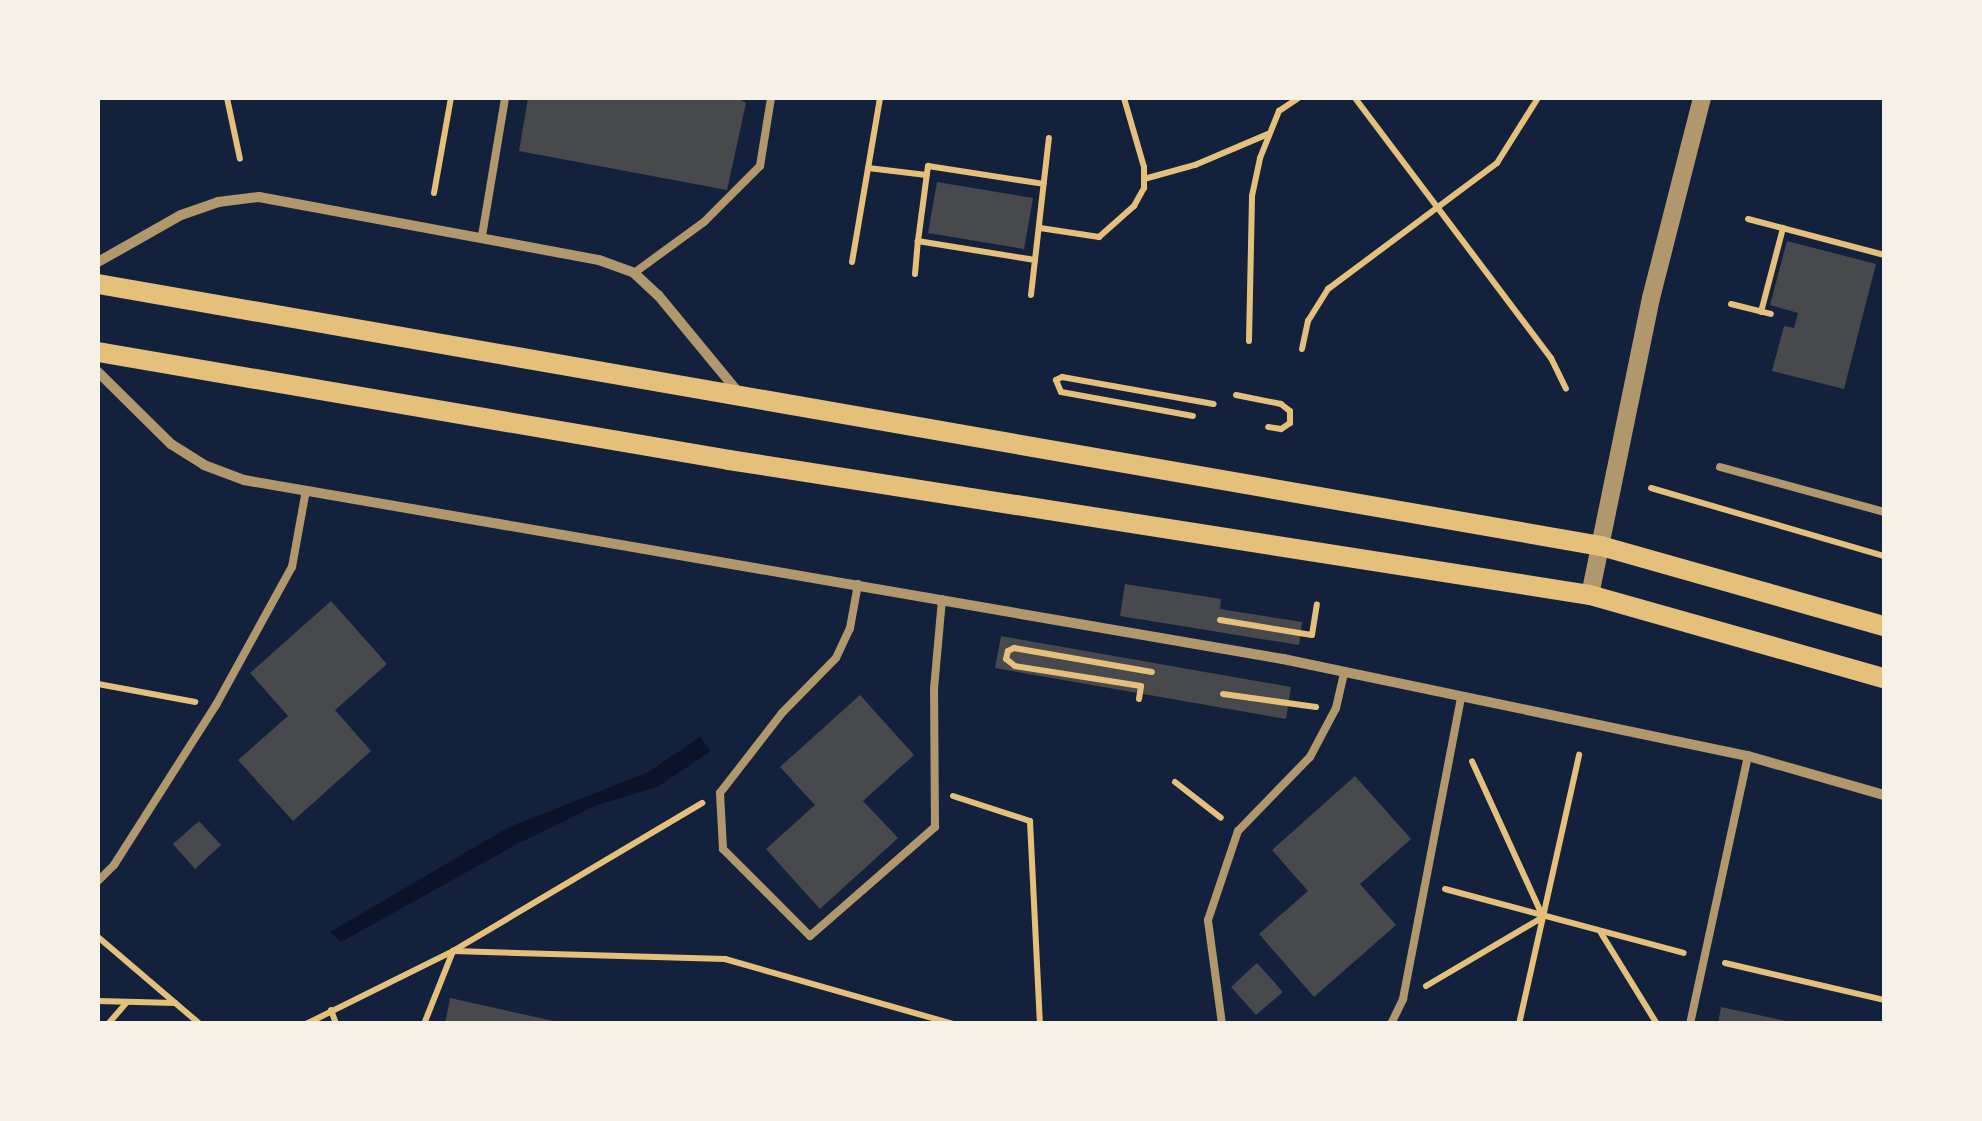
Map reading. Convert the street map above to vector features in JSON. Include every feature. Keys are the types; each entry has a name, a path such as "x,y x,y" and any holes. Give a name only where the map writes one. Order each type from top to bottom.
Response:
{"main road":[{"path":"98,284 744,400 1601,546 1884,626"},
{"path":"98,352 820,475 1590,595 1884,678"}],"street":[{"path":"1590,595 1651,298 1702,98"},
{"path":"98,262 181,216 218,202 259,197 599,260 634,273 658,295 744,400"},
{"path":"98,372 171,444 204,465 244,480 858,584 1344,673 1748,756 1884,795"}],"lane":[{"path":"482,236 504,98"},
{"path":"634,273 724,204 760,166 772,98"},
{"path":"1720,467 1884,512"},
{"path":"98,881 114,865 216,705 292,568 306,490"},
{"path":"858,584 850,628 836,658 782,713 720,793 723,849 810,936 935,827 934,689 942,599"},
{"path":"1222,1024 1208,920 1238,831 1310,757 1336,708 1344,673"},
{"path":"1391,1024 1403,999 1461,696"},
{"path":"1690,1024 1748,756"}],"path":[{"path":"228,98 240,159"},
{"path":"434,193 450,98"},
{"path":"852,262 880,98"},
{"path":"1040,228 1099,237 1134,206 1144,188 1144,179 1124,98"},
{"path":"1249,342 1252,196 1278,111 1298,98"},
{"path":"1355,98 1552,358 1566,389"},
{"path":"1302,350 1308,321 1328,289 1497,163 1538,98"},
{"path":"1144,179 1196,165 1270,134"},
{"path":"1030,295 1049,138"},
{"path":"915,274 928,166 1044,184"},
{"path":"868,168 926,176"},
{"path":"1748,219 1884,255"},
{"path":"1761,312 1782,228"},
{"path":"918,240 1035,260"},
{"path":"1731,304 1771,314"},
{"path":"1194,416 1061,392 1056,380 1062,377 1214,404"},
{"path":"1236,396 1281,404 1290,411 1290,423 1268,428"},
{"path":"1651,488 1884,556"},
{"path":"1220,620 1312,635 1316,604"},
{"path":"1139,699 1142,686 1015,666 1006,659 1008,651 1014,648 1152,672"},
{"path":"98,684 216,705"},
{"path":"1223,694 1288,704"},
{"path":"1457,728 1543,917"},
{"path":"1519,1024 1579,756"},
{"path":"1175,782 1232,827"},
{"path":"936,790 1030,821 1040,1024"},
{"path":"306,1024 453,951 720,793"},
{"path":"1426,884 1600,932 1884,1000"},
{"path":"1403,999 1543,917"},
{"path":"1600,932 1657,1024"},
{"path":"98,937 200,1024"},
{"path":"424,1024 453,951"},
{"path":"453,951 725,959 953,1024"},
{"path":"98,1001 176,1003"},
{"path":"108,1024 128,1001"},
{"path":"331,1010 336,1024"}],"water":[{"path":"700,737 711,751 657,787 597,805 517,844 341,942 330,932 509,827 648,772"}],"building":[{"path":"528,98 738,98 746,103 727,190 519,151"},
{"path":"937,182 1033,198 1024,249 928,233"},
{"path":"1787,241 1876,264 1844,389 1772,371 1784,326 1794,328 1798,313 1770,305"},
{"path":"1125,584 1221,599 1220,609 1302,622 1299,645 1120,616"},
{"path":"331,601 387,664 335,710 371,751 293,821 238,760 288,716 250,673"},
{"path":"1001,636 1291,687 1286,719 995,668"},
{"path":"860,695 914,755 863,801 898,838 820,909 766,849 815,805 780,767"},
{"path":"1355,776 1411,839 1360,884 1396,925 1314,997 1259,934 1308,891 1272,850"},
{"path":"199,821 221,845 195,869 173,844"},
{"path":"1257,963 1283,992 1256,1015 1231,987"},
{"path":"450,998 558,1022 558,1024 445,1024"},
{"path":"1721,1007 1791,1022 1791,1024 1718,1024"}]}
